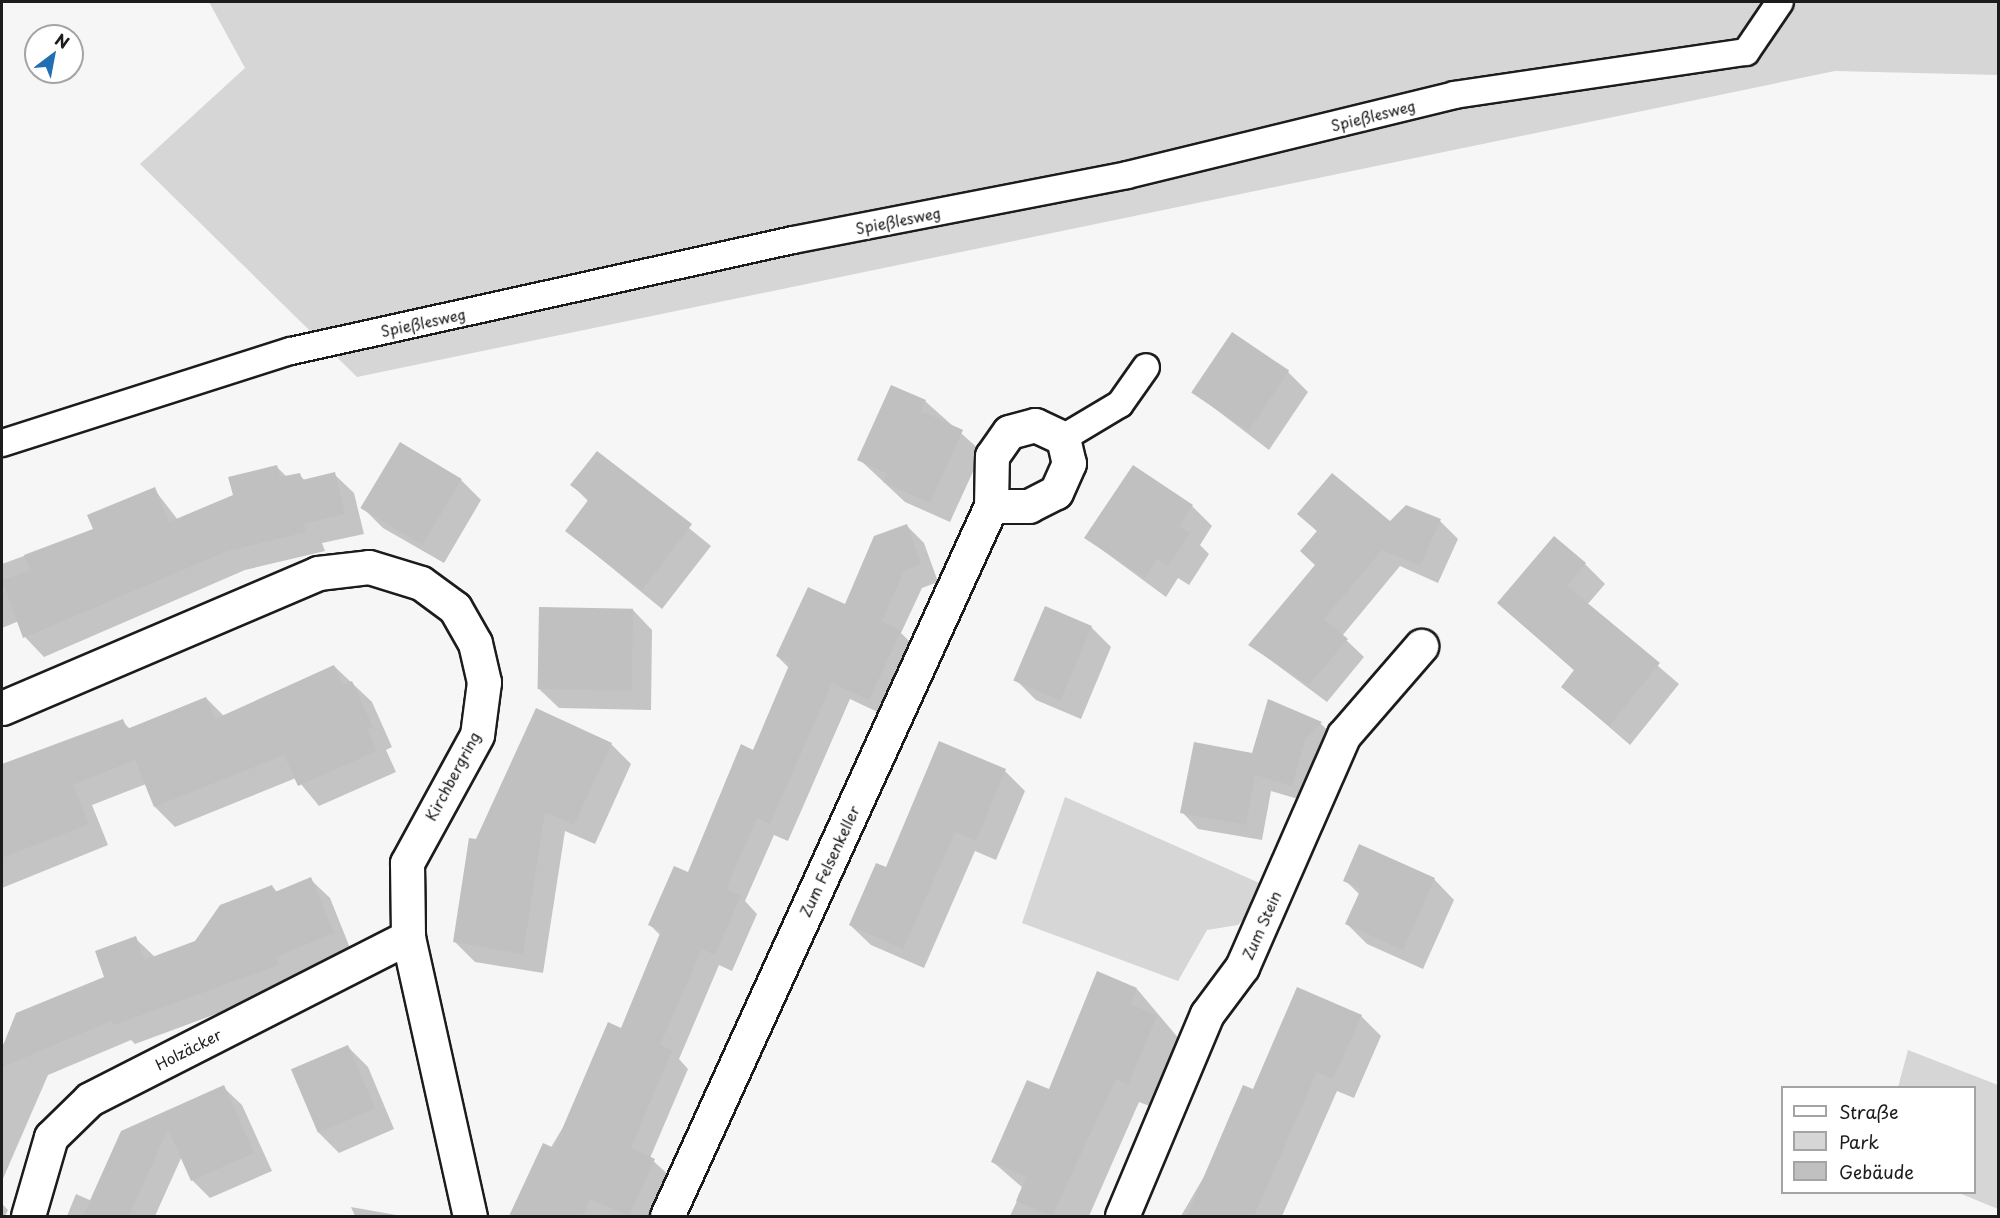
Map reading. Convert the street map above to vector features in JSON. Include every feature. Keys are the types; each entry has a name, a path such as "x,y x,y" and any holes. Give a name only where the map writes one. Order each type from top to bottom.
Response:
{"street":[{"name":"Zum Felsenkeller","path":"667,1216 991,506 992,456 1009,432 1035,425 1063,438"},
{"path":"991,506 1029,506 1056,492 1069,463 1063,438"},
{"name":"Kirchbergring","path":"2,708 318,573 369,567 421,583 455,608 475,644 484,682 477,735 407,863 408,937 470,1216"},
{"name":"Zum Stein","path":"1122,1216 1207,1014 1242,967 1344,735 1421,646"},
{"name":"Holzäcker","path":"28,1216 51,1137 90,1099 408,937"}],"lane":[{"name":"Spießlesweg","path":"2,443 291,351 794,240 1126,176 1454,95 1746,52 1780,2"},
{"path":"1063,438 1120,404 1146,367"}],"green space":[{"path":"209,2 1998,2 1998,75 1835,71 357,377 140,164 245,68"},
{"path":"1065,797 1264,885 1249,913 1238,925 1207,930 1178,981 1022,923"},
{"path":"1908,1050 1998,1085 1998,1209 1961,1194 1976,1194 1976,1086 1898,1086"}],"building":[{"path":"1232,332 1289,371 1248,431 1191,393"},
{"path":"891,385 926,400 921,411 963,430 930,503 883,482 888,474 857,460"},
{"path":"400,442 462,479 422,545 360,508"},
{"path":"597,451 692,524 642,590 565,531 589,499 570,485"},
{"path":"277,465 280,477 300,473 302,480 335,472 345,514 304,524 306,532 225,552 23,638 2,580 31,570 24,555 93,529 87,515 155,487 169,522 233,495 228,477"},
{"path":"1133,465 1193,505 1179,526 1190,533 1168,566 1157,559 1145,578 1084,538"},
{"path":"1332,473 1390,521 1406,505 1441,519 1420,566 1382,550 1324,619 1348,639 1309,685 1248,645 1315,565 1300,551 1317,531 1297,514"},
{"path":"907,524 921,564 904,571 882,621 901,631 869,700 832,683 770,824 757,818 726,889 741,895 715,955 702,949 660,1045 672,1050 631,1148 655,1159 629,1216 590,1199 582,1216 509,1216 543,1143 554,1148 608,1022 621,1028 661,931 648,925 674,866 688,872 741,744 753,750 790,663 776,656 808,587 845,604 874,536"},
{"path":"1554,536 1586,563 1567,586 1660,663 1609,726 1561,687 1574,670 1497,603"},
{"path":"1045,606 1092,626 1060,700 1013,681"},
{"path":"539,607 633,609 632,691 538,689"},
{"path":"334,665 343,685 352,681 373,727 367,729 377,751 298,786 284,755 154,807 135,760 73,785 89,824 2,858 2,764 123,719 127,729 206,697 215,719"},
{"path":"1268,699 1322,722 1305,740 1292,786 1255,775 1246,825 1180,813 1194,742 1252,753"},
{"path":"536,708 612,743 574,825 545,812 523,954 453,942 469,838 476,839"},
{"path":"939,741 1006,769 976,841 955,832 903,949 849,925 876,863 886,867"},
{"path":"1359,844 1435,878 1403,950 1345,924 1361,889 1343,881"},
{"path":"311,877 334,933 276,957 279,965 114,1025 111,1021 2,1067 2,1048 16,1013 104,977 95,951 136,936 144,960 195,941 220,905 272,885 275,892"},
{"path":"1097,971 1137,988 1131,1004 1157,1016 1128,1085 1116,1079 1052,1216 1016,1201 1026,1177 991,1162 1027,1080 1049,1089"},
{"path":"1297,987 1362,1015 1333,1079 1317,1072 1254,1216 1187,1216 1243,1085 1253,1089"},
{"path":"348,1045 375,1109 318,1133 291,1069"},
{"path":"224,1085 254,1153 191,1181 168,1129 129,1216 83,1216 121,1131"}]}
